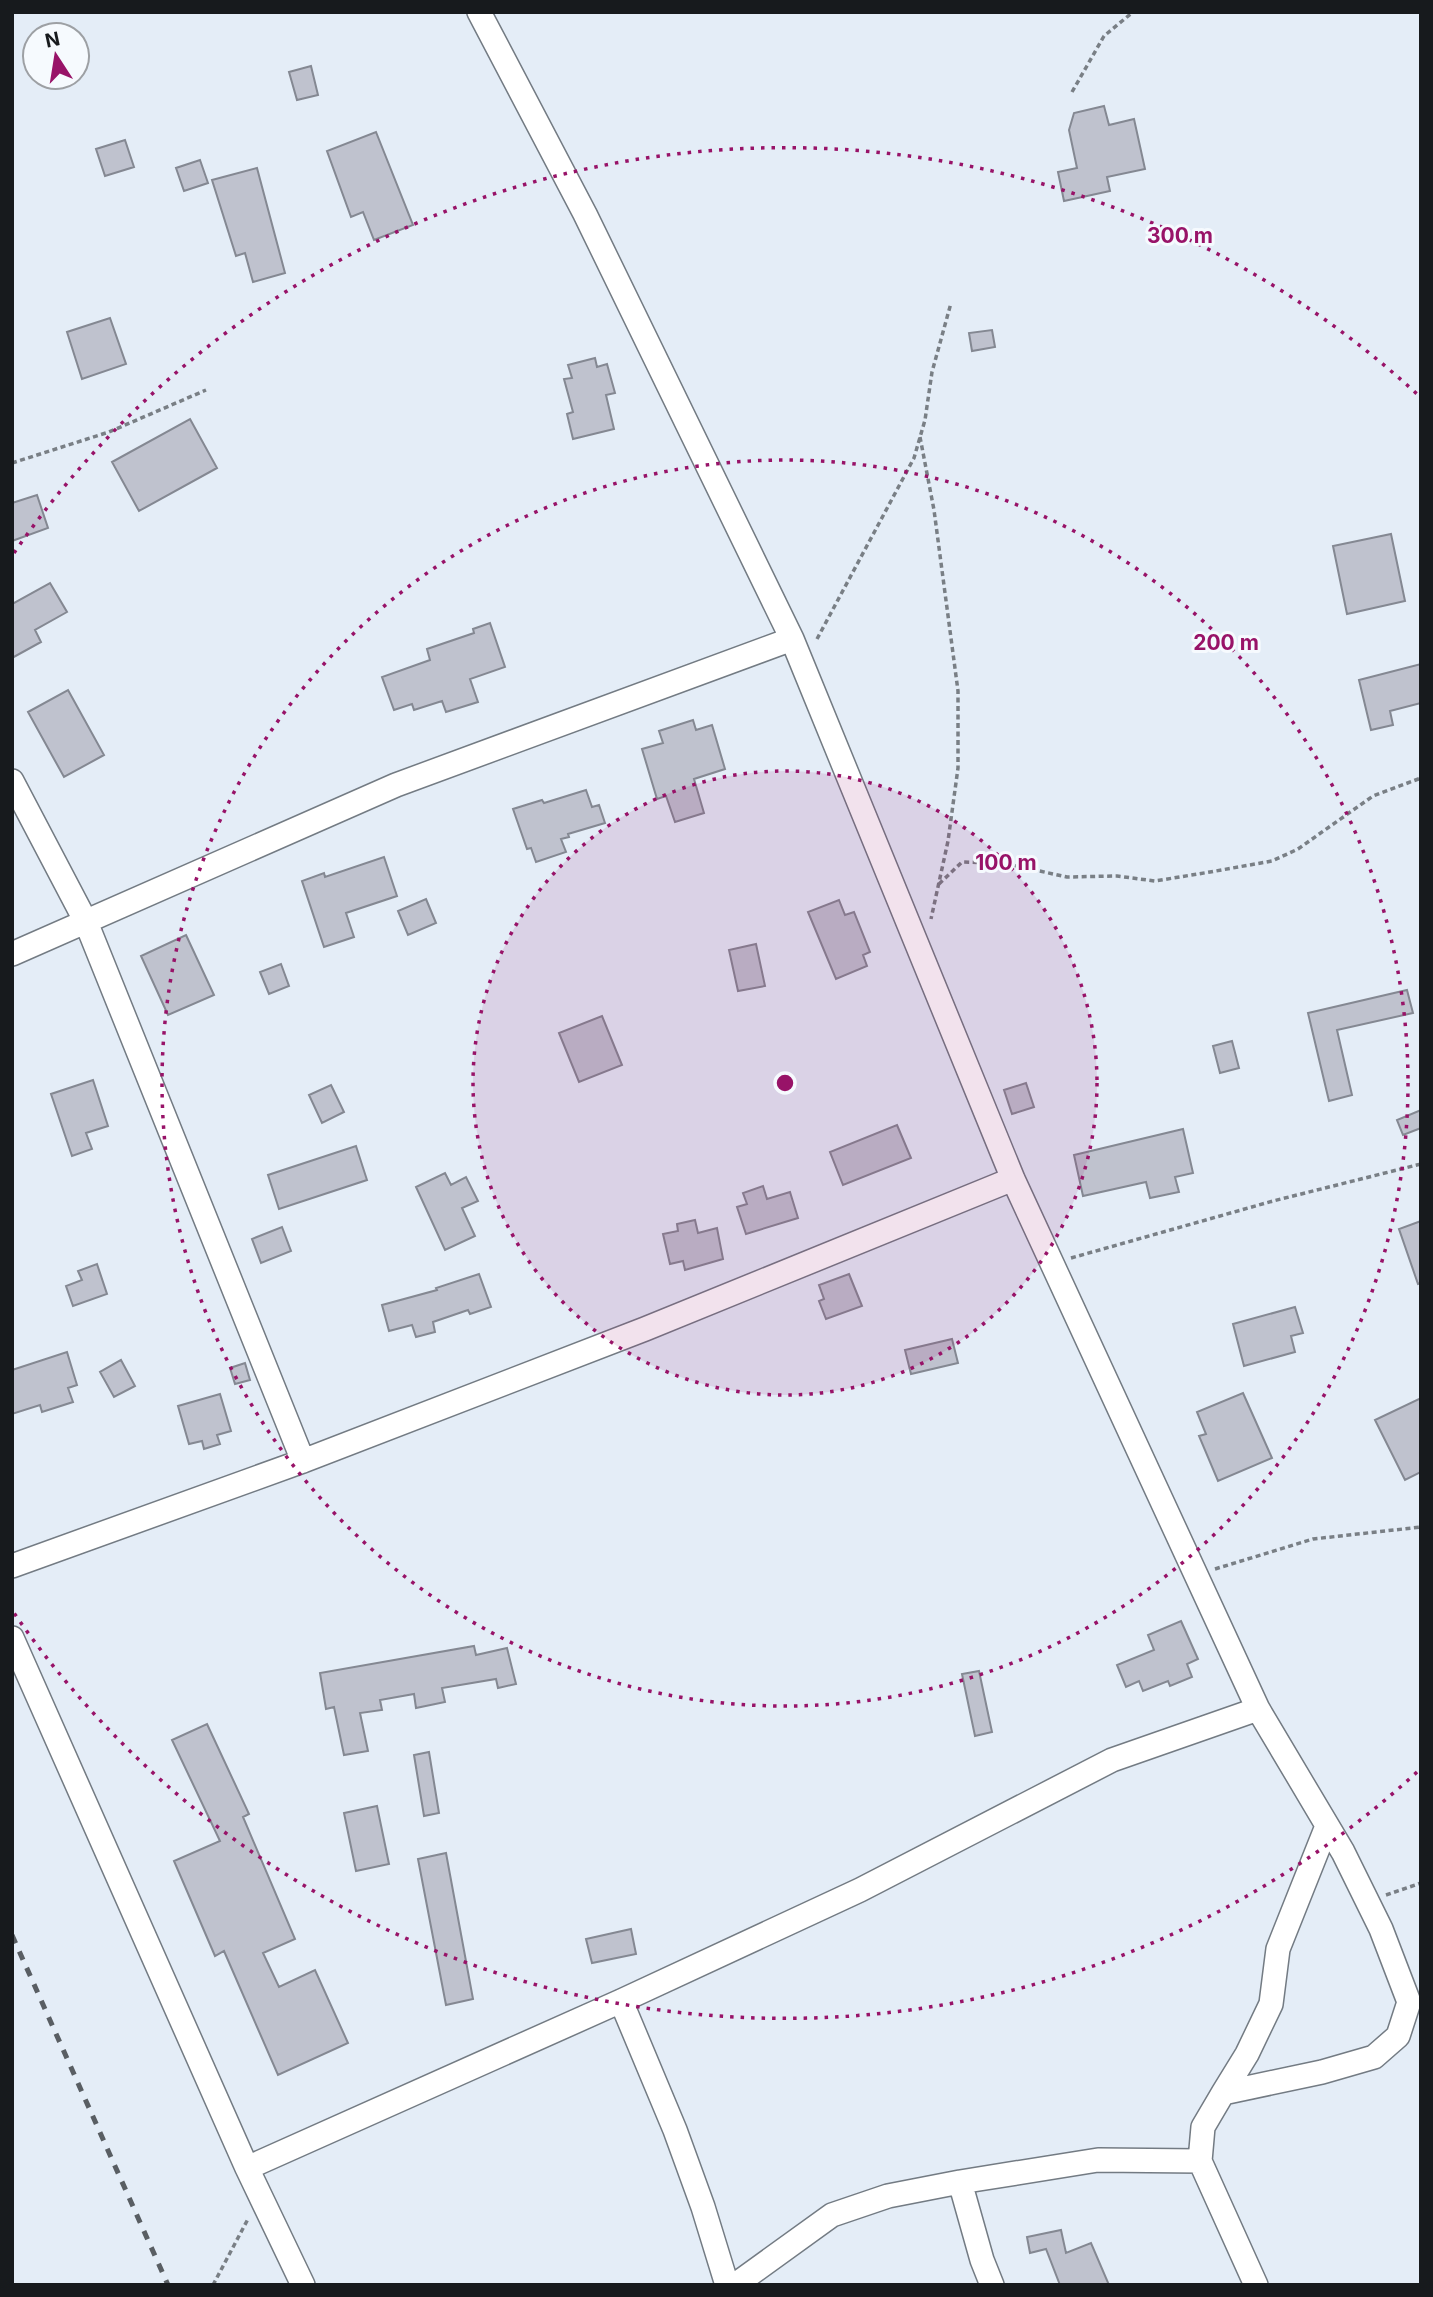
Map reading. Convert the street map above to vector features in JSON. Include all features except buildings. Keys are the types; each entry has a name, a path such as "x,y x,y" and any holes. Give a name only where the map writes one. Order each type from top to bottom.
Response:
{"street":[{"path":"479,12 585,214 792,639 1013,1179 1258,1709 1327,1826 1367,1901 1381,1929 1409,2002 1398,2036 1374,2057 1322,2072 1223,2093"},
{"path":"12,954 396,785 792,639"},
{"path":"12,781 86,922 303,1461"},
{"path":"12,1566 303,1461 645,1329 1013,1179"},
{"path":"12,1638 247,2168 303,2285"},
{"path":"247,2168 621,2001 860,1890 1112,1760 1258,1709"},
{"path":"1256,2285 1200,2161 1203,2127 1247,2054 1271,2004 1278,1949 1327,1826"},
{"path":"621,2001 675,2130 727,2285"},
{"path":"735,2285 832,2215 888,2196 1098,2160 1200,2161"},
{"path":"960,2182 982,2260 992,2285"}],"path":[{"path":"1072,92 1104,36 1133,12"},
{"path":"805,671 820,630 878,530 914,458 932,372 951,303"},
{"path":"12,463 109,432 206,390"},
{"path":"920,437 934,510 958,691 958,768 948,841 938,886 962,862 1003,863 1067,877 1117,876 1155,881 1272,861 1298,849 1373,796 1421,778"},
{"path":"1052,1263 1273,1201 1421,1164"},
{"path":"1196,1575 1313,1539 1421,1527"},
{"path":"1367,1901 1421,1883"},
{"path":"213,2285 261,2196"}],"railway":[{"path":"12,1935 168,2285"}]}
